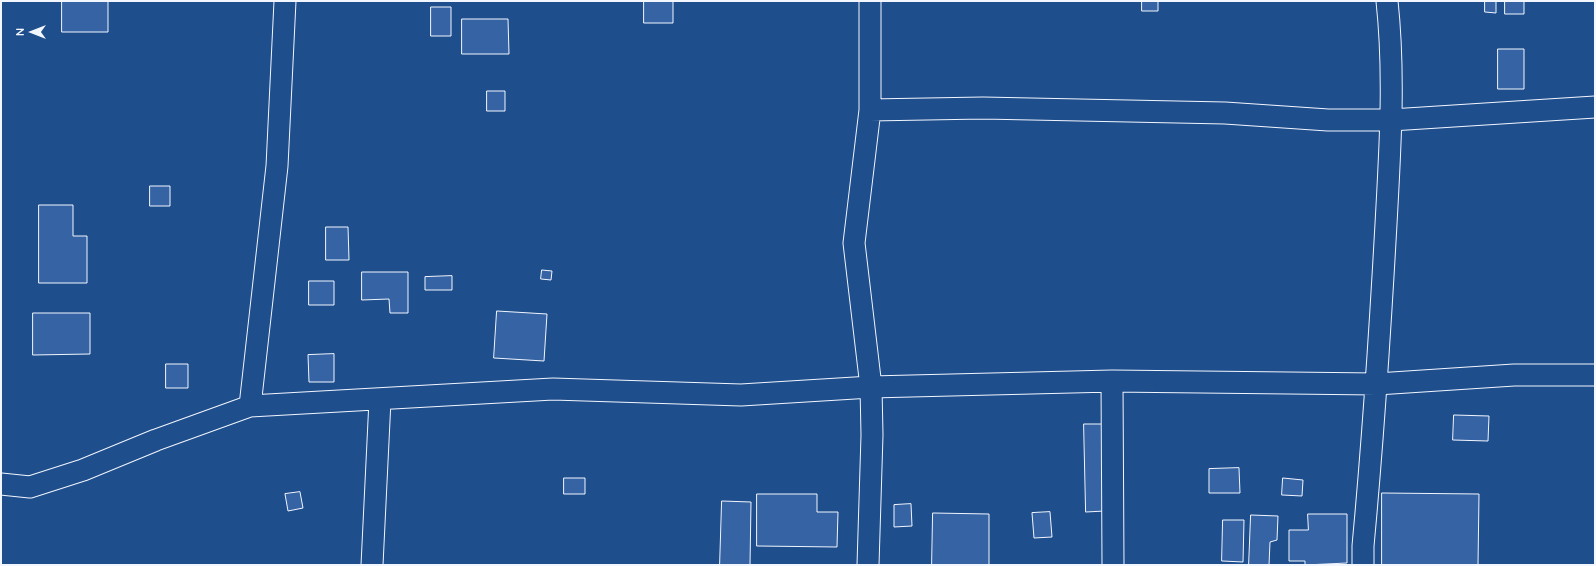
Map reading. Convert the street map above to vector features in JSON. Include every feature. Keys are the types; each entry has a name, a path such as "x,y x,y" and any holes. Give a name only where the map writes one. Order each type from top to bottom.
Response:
{"street":[{"path":"250,406 277,166 285,1"},
{"path":"868,565 872,435 871,387 854,243 870,110 870,1"},
{"path":"1363,565 1363,546 1377,384 1391,120 1390,22 1387,1"},
{"path":"870,110 983,108 1225,113 1328,120 1391,120 1595,107"},
{"path":"1,484 30,487 83,470 156,440 250,406 380,400 553,389 741,395 871,387 1112,381 1377,384 1514,375 1595,375"},
{"path":"1112,381 1113,565"},
{"path":"372,565 380,400"}],"building":[{"path":"62,1 108,1 108,32 62,32"},
{"path":"644,1 673,1 673,23 644,23"},
{"path":"1142,1 1158,1 1158,11 1142,11"},
{"path":"1485,1 1496,1 1496,13 1485,12"},
{"path":"1505,1 1524,1 1524,14 1505,14"},
{"path":"431,7 451,7 451,36 431,36"},
{"path":"462,19 508,19 509,54 462,54"},
{"path":"1498,49 1524,49 1524,89 1498,89"},
{"path":"487,91 505,91 505,111 487,111"},
{"path":"150,186 170,186 170,206 150,206"},
{"path":"39,205 73,205 73,236 87,236 87,283 39,283"},
{"path":"326,227 348,227 349,260 326,260"},
{"path":"542,270 552,271 551,280 541,279"},
{"path":"362,272 408,272 408,313 390,313 389,299 362,300"},
{"path":"452,276 452,290 425,290 425,277"},
{"path":"309,281 334,281 334,305 309,305"},
{"path":"497,311 547,314 544,361 494,358"},
{"path":"33,313 90,313 90,354 33,355"},
{"path":"334,354 334,382 309,382 308,355"},
{"path":"166,364 188,364 188,388 166,388"},
{"path":"1454,415 1489,416 1488,441 1453,440"},
{"path":"1084,424 1103,424 1105,511 1086,512"},
{"path":"1239,468 1240,493 1209,493 1209,469"},
{"path":"564,478 585,478 585,494 564,494"},
{"path":"1283,478 1303,480 1302,496 1282,495"},
{"path":"300,492 303,508 288,511 285,494"},
{"path":"1382,493 1479,494 1478,565 1382,565"},
{"path":"757,494 817,494 817,512 838,512 837,547 757,546"},
{"path":"722,501 751,502 750,565 720,565"},
{"path":"911,504 912,526 894,527 894,505"},
{"path":"1050,512 1052,537 1034,538 1032,513"},
{"path":"933,513 989,514 989,565 932,565"},
{"path":"1308,514 1347,514 1347,563 1305,565 1305,561 1289,561 1289,530 1308,530"},
{"path":"1251,515 1278,516 1277,540 1270,542 1269,565 1249,565"},
{"path":"1223,520 1244,520 1243,562 1222,561"}]}
